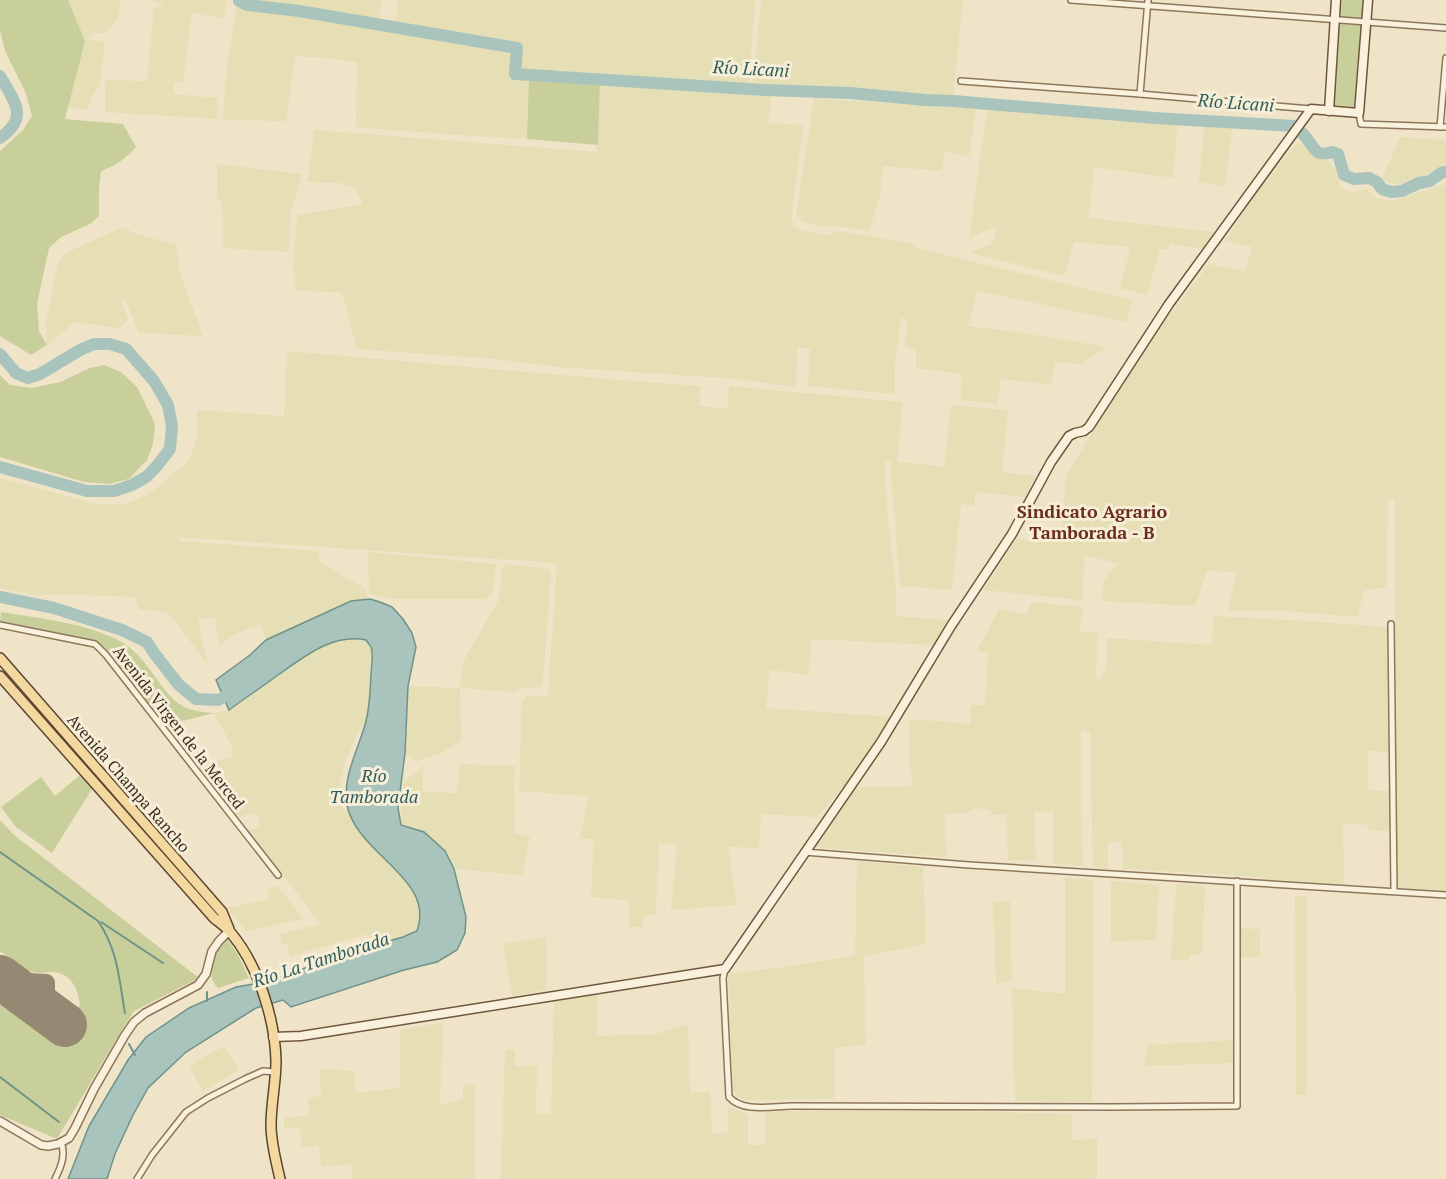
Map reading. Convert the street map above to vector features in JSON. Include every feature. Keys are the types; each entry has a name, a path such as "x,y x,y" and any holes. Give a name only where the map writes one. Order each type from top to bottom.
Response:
{"main road":[{"path":"1329,111 1336,0"},
{"path":"273,1037 301,1036 724,969 880,742 951,626 1012,534 1051,462 1069,436 1089,427 1169,304 1311,109 1359,113 1368,0"},
{"name":"Avenida Champa Rancho","path":"0,658 222,912 229,931"},
{"name":"Avenida Champa Rancho","path":"0,677 214,918 229,931 242,949 259,982 273,1037 276,1061 271,1124 280,1179"},
{"path":"51,733 59,725"},
{"path":"89,775 97,768"},
{"path":"154,849 161,842"}],"street":[{"path":"1071,0 1148,3 1446,28"},
{"path":"1140,94 1148,3"},
{"path":"1359,113 1361,124 1443,127 1446,58"},
{"path":"962,81 1311,109"},
{"path":"1391,624 1394,891"},
{"name":"Avenida Virgen de la Merced","path":"0,625 94,644 106,655 278,875"},
{"path":"0,677 9,669"},
{"path":"804,852 925,862 1446,895"},
{"path":"724,969 729,1097 738,1105 747,1107 1237,1106 1238,881"},
{"path":"0,1121 41,1145 58,1144 69,1138 99,1080 134,1022 145,1013 198,985 206,974 212,951 229,931"},
{"path":"137,1179 152,1155 186,1112 208,1098 263,1071 275,1072"},
{"path":"55,1179 64,1155 61,1142"}],"shaded area":[{"path":"68,0 121,0 118,19 105,33 93,33 86,40 105,41 100,85 93,94 87,110 67,107 85,41"},
{"path":"146,0 226,0 225,19 192,13 183,82 174,82 173,94 218,98 217,119 105,112 105,80 147,81 154,7 165,7 154,1"},
{"path":"238,0 382,0 378,24 395,27 398,0 755,0 749,84 556,70 550,76 529,75 527,139 457,135 356,127 357,62 295,56 286,121 223,120 227,65"},
{"path":"761,0 963,0 953,97 753,83"},
{"path":"600,79 731,88 746,95 771,96 769,123 803,125 791,224 803,231 826,235 841,231 911,243 916,248 1132,300 1126,322 977,291 968,326 1107,347 1081,364 1055,362 1051,385 1001,379 997,404 961,400 962,374 916,368 916,350 905,348 907,319 901,318 895,366 895,394 808,386 810,349 797,347 796,387 738,379 558,367 495,359 357,349 342,293 295,290 297,215 363,204 355,188 340,183 307,182 314,130 597,152"},
{"path":"814,98 976,109 969,156 944,152 942,171 883,166 880,196 869,231 819,226 803,222 796,215"},
{"path":"987,110 1178,124 1173,178 1094,167 1089,218 1213,232 1203,249 1169,243 1169,250 1160,249 1147,295 1120,288 1131,247 1074,242 1064,276 970,253 993,243 997,226 969,238"},
{"path":"1204,126 1232,128 1225,187 1199,182"},
{"path":"1400,137 1446,140 1446,167 1402,184 1392,184 1382,179"},
{"path":"1298,142 1315,157 1327,160 1334,166 1341,188 1351,192 1366,189 1376,198 1393,201 1446,184 1446,891 1394,888 1395,499 1388,499 1386,587 1364,591 1357,617 1286,611 1228,610 1237,572 1207,571 1195,606 1102,601 1103,581 1117,564 1085,555 1082,600 983,590 1017,538 1038,543 1041,531 1060,535 1063,522 1029,516 1034,505 1064,508 1066,476 1145,347 1209,264 1245,271 1252,247 1225,241 1255,195"},
{"path":"217,164 302,174 290,215 289,252 223,248 222,199 217,199"},
{"path":"123,227 136,234 177,245 179,271 203,336 139,333 125,298 121,301 128,320 120,328 75,322 47,345 46,321 58,263 68,252"},
{"path":"287,351 701,386 699,406 727,409 729,386 903,402 897,461 944,467 951,405 1008,410 1002,472 1036,476 1025,497 975,492 975,506 961,504 952,590 900,586 890,461 885,461 887,510 896,589 896,616 949,620 936,645 811,639 809,675 770,670 766,708 892,717 846,784 817,817 761,814 759,848 728,847 737,905 671,910 677,844 659,843 656,913 643,917 642,927 629,927 630,901 591,897 594,839 580,838 589,796 519,791 522,701 527,696 548,696 557,565 179,537 180,541 318,551 319,562 366,589 367,599 351,601 266,640 261,626 247,629 219,645 215,617 198,619 208,666 168,613 139,610 134,597 59,594 37,596 0,588 0,478 96,504 126,504 149,494 189,461 197,437 197,410 284,416"},
{"path":"368,552 496,564 493,591 485,599 392,599 369,594"},
{"path":"503,564 549,569 551,573 541,687 521,688 515,692 460,688 463,662 499,599"},
{"path":"1031,602 1083,607 1079,631 1098,633 1096,679 1101,679 1106,670 1107,638 1212,645 1213,616 1388,627 1389,752 1368,751 1368,790 1390,791 1390,831 1368,830 1367,825 1343,823 1344,884 1123,869 1122,842 1108,842 1108,869 1093,867 1090,732 1081,731 1082,865 1054,864 1053,811 1034,812 1036,861 1008,860 1006,814 994,815 989,810 975,808 966,813 945,814 946,857 812,847 852,787 912,786 910,720 970,724 971,705 985,705 988,653 977,651 999,609 1026,615"},
{"path":"356,638 366,640 371,648 370,698 366,722 358,732 340,780 339,794 342,810 348,809 353,822 378,853 415,892 421,911 421,921 417,931 393,940 370,938 368,934 290,956 287,944 282,945 280,934 320,924 248,830 260,827 257,813 237,817 196,767 233,757 232,746 214,713 229,710 327,644"},
{"path":"408,686 460,688 461,741 442,753 416,761 405,753"},
{"path":"460,764 515,766 514,833 530,837 522,875 454,869 445,851 401,826 403,783 423,765 423,792 457,793"},
{"path":"857,861 923,867 926,944 864,956 866,1045 834,1048 834,1099 744,1100 739,1098 733,1090 728,974 855,956"},
{"path":"1065,878 1094,880 1092,1102 1015,1101 1012,988 1065,994"},
{"path":"1111,881 1159,885 1156,940 1111,941"},
{"path":"1176,884 1205,886 1202,954 1189,955 1189,961 1171,960"},
{"path":"278,886 304,919 246,931 227,908 270,899 267,888"},
{"path":"1295,896 1307,896 1306,1095 1296,1095"},
{"path":"1010,901 1012,980 996,984 993,902"},
{"path":"1240,928 1260,929 1260,957 1240,957"},
{"path":"546,937 546,990 512,996 503,944"},
{"path":"598,994 597,1036 656,1034 688,1024 690,1093 710,1091 712,1134 728,1132 728,1107 748,1114 748,1145 765,1145 765,1112 935,1111 1072,1114 1072,1140 1097,1139 1097,1179 501,1179 505,1050 515,1050 515,1066 537,1066 536,1114 551,1114 554,1001"},
{"path":"443,1022 440,1105 463,1099 463,1084 475,1085 474,1179 352,1179 352,1164 321,1167 319,1145 302,1147 300,1128 284,1129 284,1118 310,1115 308,1098 321,1096 320,1069 354,1071 356,1093 400,1088 400,1030"},
{"path":"1233,1040 1234,1063 1145,1066 1147,1045"},
{"path":"224,1046 239,1070 203,1091 189,1066"}],"green space":[{"path":"0,0 68,0 85,41 65,119 123,124 136,147 120,161 101,171 99,216 90,224 61,237 49,248 37,304 39,331 47,345 31,355 0,336 0,151 23,130 32,116 25,91 5,51 0,30"},
{"path":"1342,0 1363,0 1362,21 1340,19"},
{"path":"1339,24 1361,25 1354,107 1333,105"},
{"path":"529,75 600,79 598,145 527,139"},
{"path":"104,365 121,372 137,387 155,424 153,444 147,460 129,479 108,484 84,482 0,457 0,375 10,385 32,388 60,382 90,368"},
{"path":"1,612 76,625 118,640 137,654 164,689 179,704 191,710 214,713 167,725 99,643 0,621"},
{"path":"80,775 92,789 52,853 16,827 1,807 41,777 55,796"},
{"path":"0,820 14,835 199,978 134,1011 57,1139 0,1115 0,1004 53,1042 80,1005 75,987 69,978 59,973 29,971 0,951"},
{"path":"225,939 237,953 249,978 218,988 212,977 212,963 217,949"}],"water":[{"name":"Río Tamborada","path":"370,599 392,607 412,633 416,647 408,686 405,753 398,808 401,825 424,832 445,851 454,869 466,917 465,933 457,950 437,962 404,970 291,1007 283,1000 256,1008 186,1052 148,1088 115,1154 107,1179 68,1179 89,1126 128,1060 146,1037 189,1008 236,987 271,981 334,957 417,931 420,912 415,896 406,881 365,838 354,823 347,805 349,773 369,704 372,654 371,647 366,640 342,640 319,648 229,710 216,680 266,640 351,601"}],"waterway":[{"name":"Río Licani","path":"239,1 247,5 299,11 517,48 515,74 765,90 850,93 1155,118 1294,126"},
{"name":"Río La Tamborada","path":"0,76 14,101 17,116 15,123 0,138"},
{"name":"Río Licani","path":"1302,133 1318,152 1338,154 1344,175 1354,179 1369,178 1377,182 1382,189 1391,192 1402,191 1419,183 1430,181 1446,172"},
{"name":"Río La Tamborada","path":"0,354 16,373 28,378 40,374 94,344 110,344 126,349 154,381 168,405 172,426 170,449 156,467 146,477 114,491 87,491 0,467"},
{"name":"Río La Tamborada","path":"0,597 54,608 122,630 147,642 179,685 196,699 218,700 236,691"},
{"path":"0,852 98,921 114,954 125,1013"},
{"path":"101,922 163,963"},
{"path":"207,992 207,1001"},
{"path":"129,1044 135,1055"},
{"path":"0,1077 59,1122"}],"taxiway":[{"path":"0,976 10,981 46,983 46,994"}],"runway":[{"path":"0,977 65,1025"}],"district":[{"name":"Sindicato Agrario Tamborada - B","path":"1092,522"}]}
